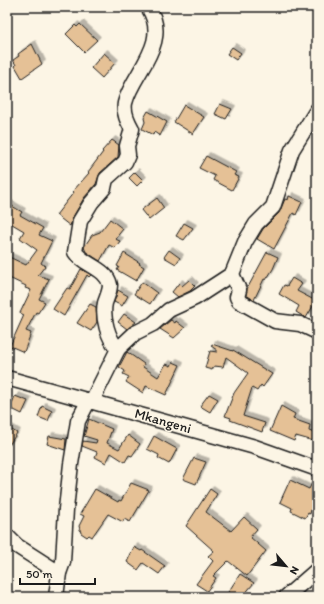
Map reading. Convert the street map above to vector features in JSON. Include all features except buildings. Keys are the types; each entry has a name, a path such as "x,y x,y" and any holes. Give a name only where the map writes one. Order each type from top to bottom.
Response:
{"street":[{"path":"118,349 113,344 104,316 110,285 108,280 101,270 80,259 75,252 80,221 91,203 104,188 106,179 125,162 128,155 127,146 132,129 126,118 124,105 131,89 147,63 156,33 154,18 148,7"},
{"path":"56,597 59,573 64,562 66,509 78,421 118,349 135,333 153,324 169,310 195,298 232,274 245,242 256,224 273,207 292,150 317,110"},
{"path":"232,274 239,290 237,297 238,302 275,321 300,324 317,332"},
{"name":"Mkangeni","path":"7,378 255,447 317,469"},
{"path":"7,536 17,546 59,573"},
{"path":"286,597 317,570"}]}
